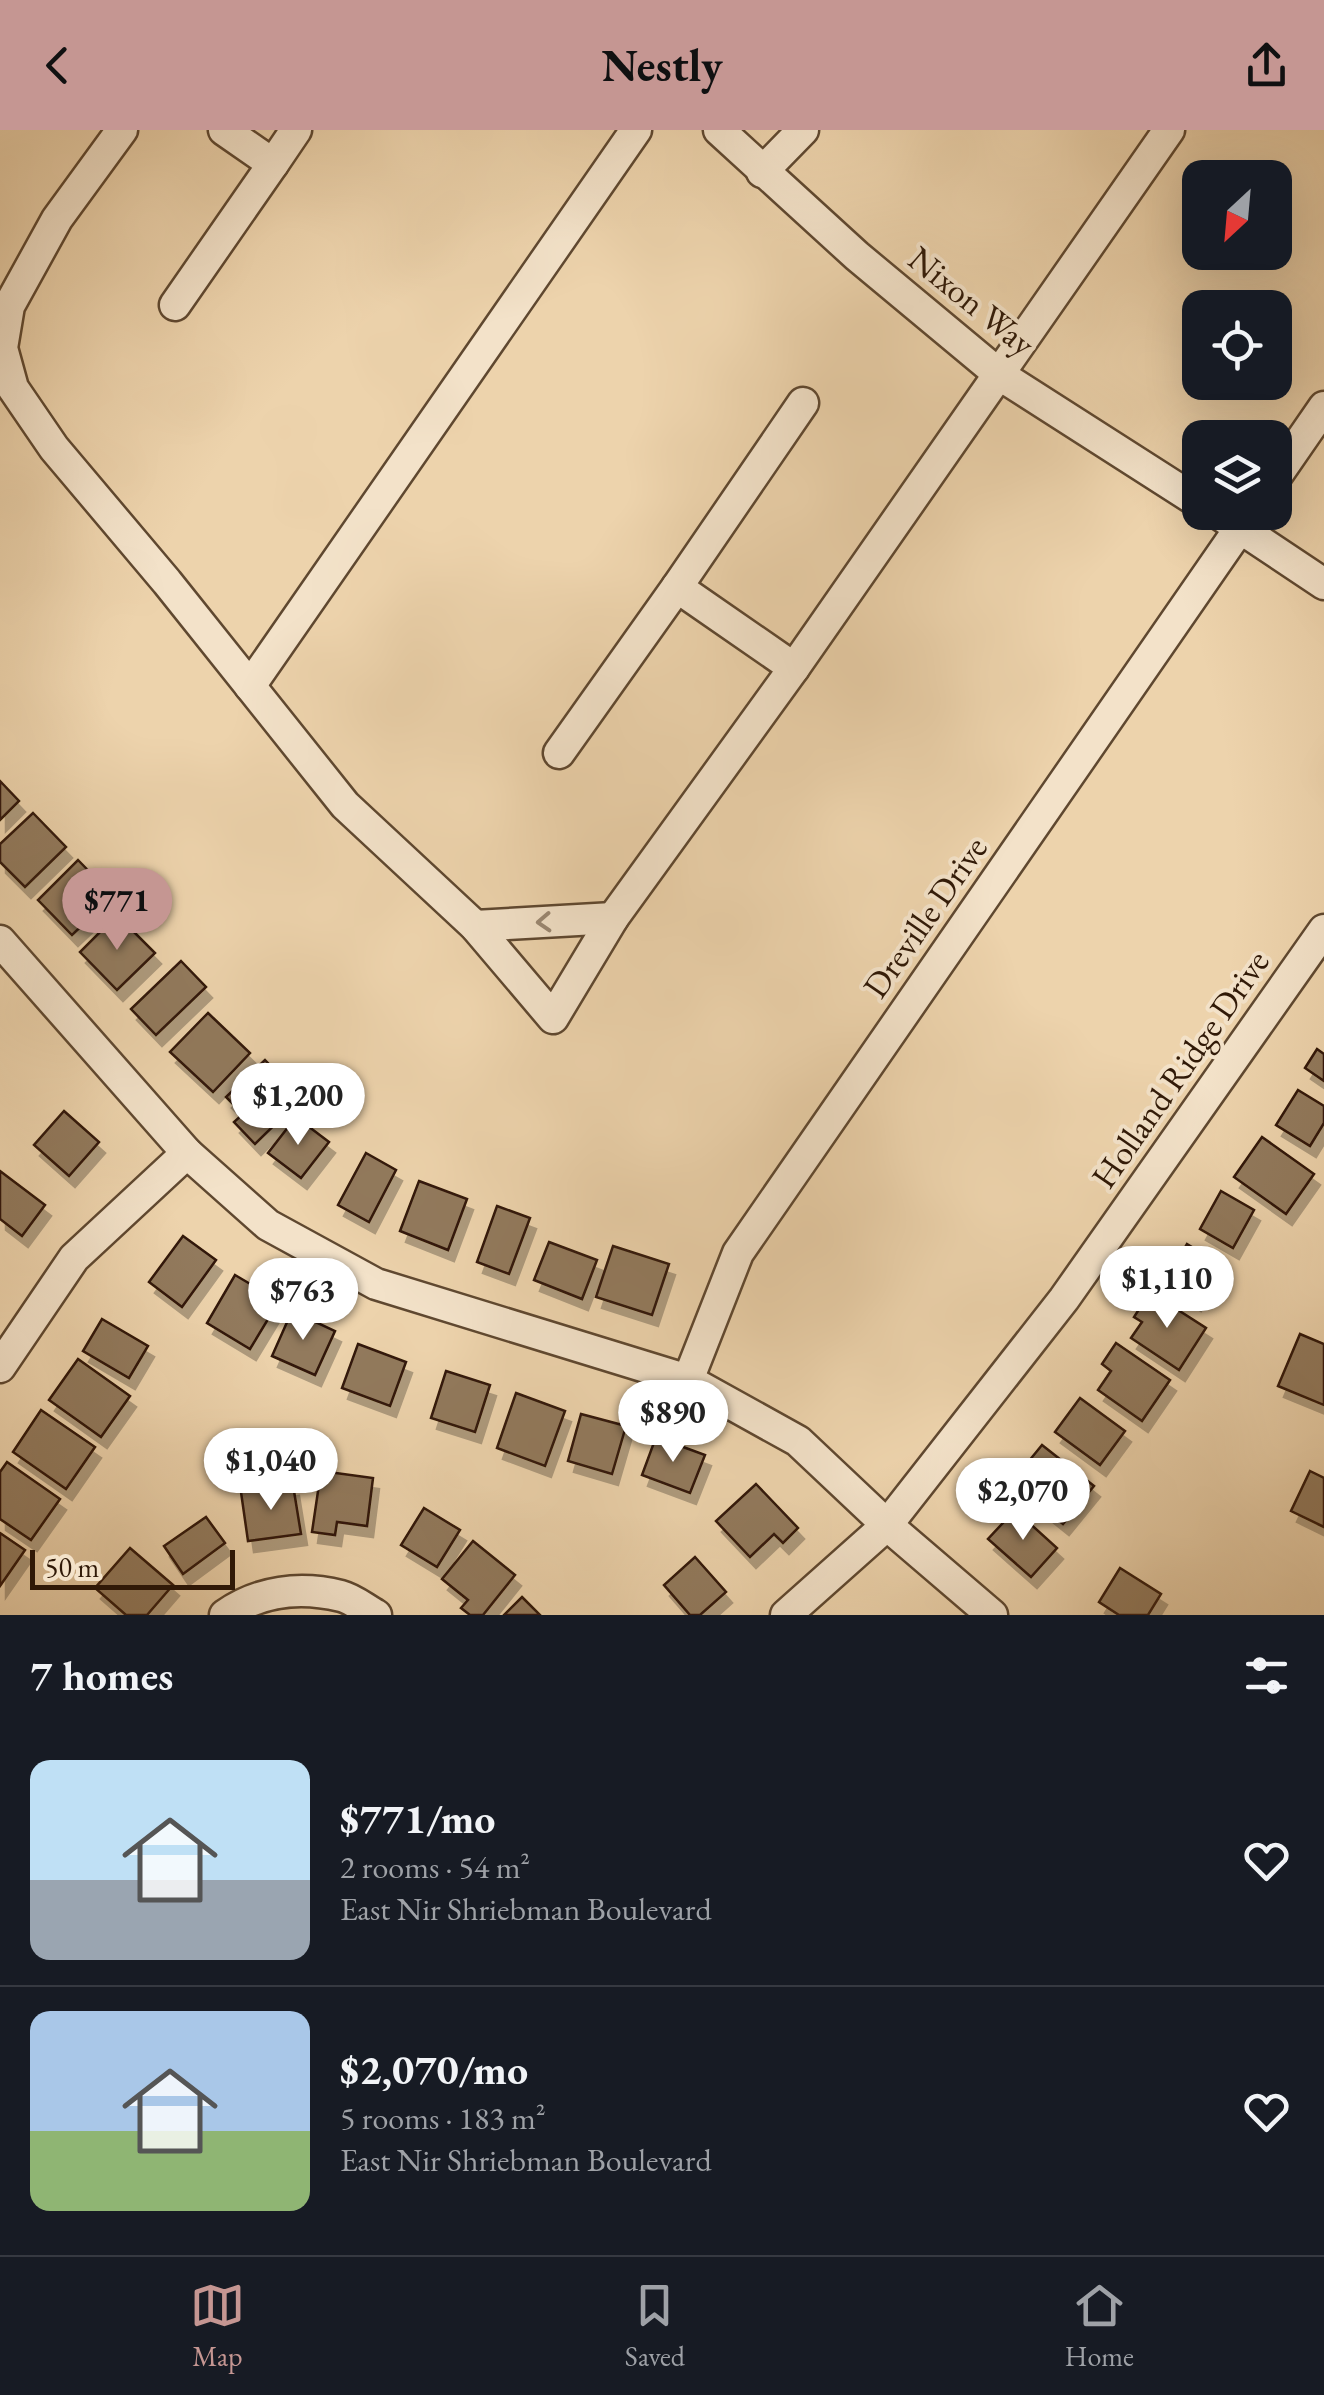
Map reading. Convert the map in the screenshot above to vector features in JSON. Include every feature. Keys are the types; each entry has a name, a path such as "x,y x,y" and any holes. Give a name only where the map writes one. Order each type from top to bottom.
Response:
{"street":[{"path":"122,130 57,219 9,306 2,348 13,388 54,448 346,805 475,926 553,1018 613,918 794,668 1169,130"},
{"path":"224,130 273,164"},
{"path":"175,305 296,130"},
{"path":"250,686 636,130"},
{"name":"Nixon Way","path":"720,130 857,256 1000,375 1182,491"},
{"path":"762,172 802,130"},
{"path":"559,753 803,403"},
{"path":"1292,454 1324,408"},
{"name":"Dreville Drive","path":"688,1380 738,1253 1228,530"},
{"path":"1252,530 1324,584"},
{"path":"677,587 794,668"},
{"path":"475,926 613,918"},
{"name":"Holland Ridge Drive","path":"786,1615 887,1525 1064,1299 1324,930"},
{"path":"0,941 187,1153 268,1225 376,1284 688,1380 798,1441 887,1525 992,1615"},
{"path":"0,1367 74,1258 187,1153"},
{"path":"225,1615 266,1593 306,1592 344,1596 376,1615"}],"building":[{"path":"0,781 19,801 0,820"},
{"path":"33,813 66,847 25,887 0,862 0,844"},
{"path":"78,860 113,896 72,935 38,900"},
{"path":"117,915 155,953 117,990 80,952"},
{"path":"181,961 206,987 156,1035 131,1009"},
{"path":"208,1013 250,1053 213,1092 170,1052"},
{"path":"1317,1049 1324,1054 1324,1081 1305,1068"},
{"path":"265,1060 302,1098 255,1144 234,1122 243,1114 226,1097"},
{"path":"1298,1090 1324,1106 1324,1123 1310,1146 1276,1125"},
{"path":"64,1111 99,1142 69,1176 34,1145"},
{"path":"296,1117 329,1142 301,1178 268,1153"},
{"path":"1262,1137 1314,1174 1286,1214 1234,1177"},
{"path":"366,1153 396,1170 369,1222 338,1205"},
{"path":"0,1171 45,1205 22,1236 0,1219"},
{"path":"419,1181 467,1199 448,1250 400,1231"},
{"path":"1221,1191 1254,1210 1233,1248 1200,1229"},
{"path":"497,1206 530,1218 509,1274 477,1262"},
{"path":"183,1236 216,1260 182,1307 149,1282"},
{"path":"549,1242 597,1260 582,1299 534,1280"},
{"path":"1187,1244 1218,1263 1195,1300 1165,1281"},
{"path":"613,1246 669,1264 652,1315 596,1297"},
{"path":"235,1275 279,1301 250,1349 207,1323"},
{"path":"1150,1292 1206,1328 1179,1370 1131,1338 1142,1322 1134,1317"},
{"path":"292,1311 335,1331 315,1375 272,1356"},
{"path":"102,1319 148,1346 129,1378 83,1351"},
{"path":"1300,1334 1324,1344 1324,1405 1278,1386"},
{"path":"1116,1343 1170,1380 1142,1421 1098,1390 1111,1371 1102,1364"},
{"path":"358,1344 406,1362 390,1406 342,1388"},
{"path":"78,1359 130,1396 101,1437 49,1400"},
{"path":"446,1371 490,1385 475,1432 431,1418"},
{"path":"516,1393 565,1411 545,1466 497,1448"},
{"path":"1080,1398 1125,1431 1100,1465 1055,1432"},
{"path":"41,1410 95,1447 66,1489 13,1452"},
{"path":"581,1414 626,1426 612,1474 568,1461"},
{"path":"656,1437 705,1455 690,1493 642,1475"},
{"path":"1042,1445 1094,1486 1063,1524 1022,1491 1034,1476 1024,1467"},
{"path":"7,1462 60,1499 31,1540 0,1519 0,1472"},
{"path":"321,1471 373,1478 367,1526 337,1522 335,1535 312,1532"},
{"path":"1310,1471 1324,1478 1324,1527 1291,1511"},
{"path":"756,1484 798,1528 783,1543 774,1534 750,1557 716,1521"},
{"path":"293,1485 301,1534 248,1541 241,1492"},
{"path":"424,1508 460,1530 437,1567 401,1545"},
{"path":"1015,1510 1057,1548 1031,1577 988,1539"},
{"path":"206,1517 225,1543 183,1574 164,1546"},
{"path":"0,1533 25,1550 0,1586"},
{"path":"473,1541 515,1575 483,1615 470,1615 461,1608 468,1600 442,1579"},
{"path":"130,1548 173,1585 147,1615 126,1615 95,1588"},
{"path":"695,1557 726,1592 700,1615 690,1615 664,1585"},
{"path":"1120,1568 1161,1594 1148,1615 1119,1615 1099,1602"},
{"path":"522,1597 540,1615 504,1615"}]}
